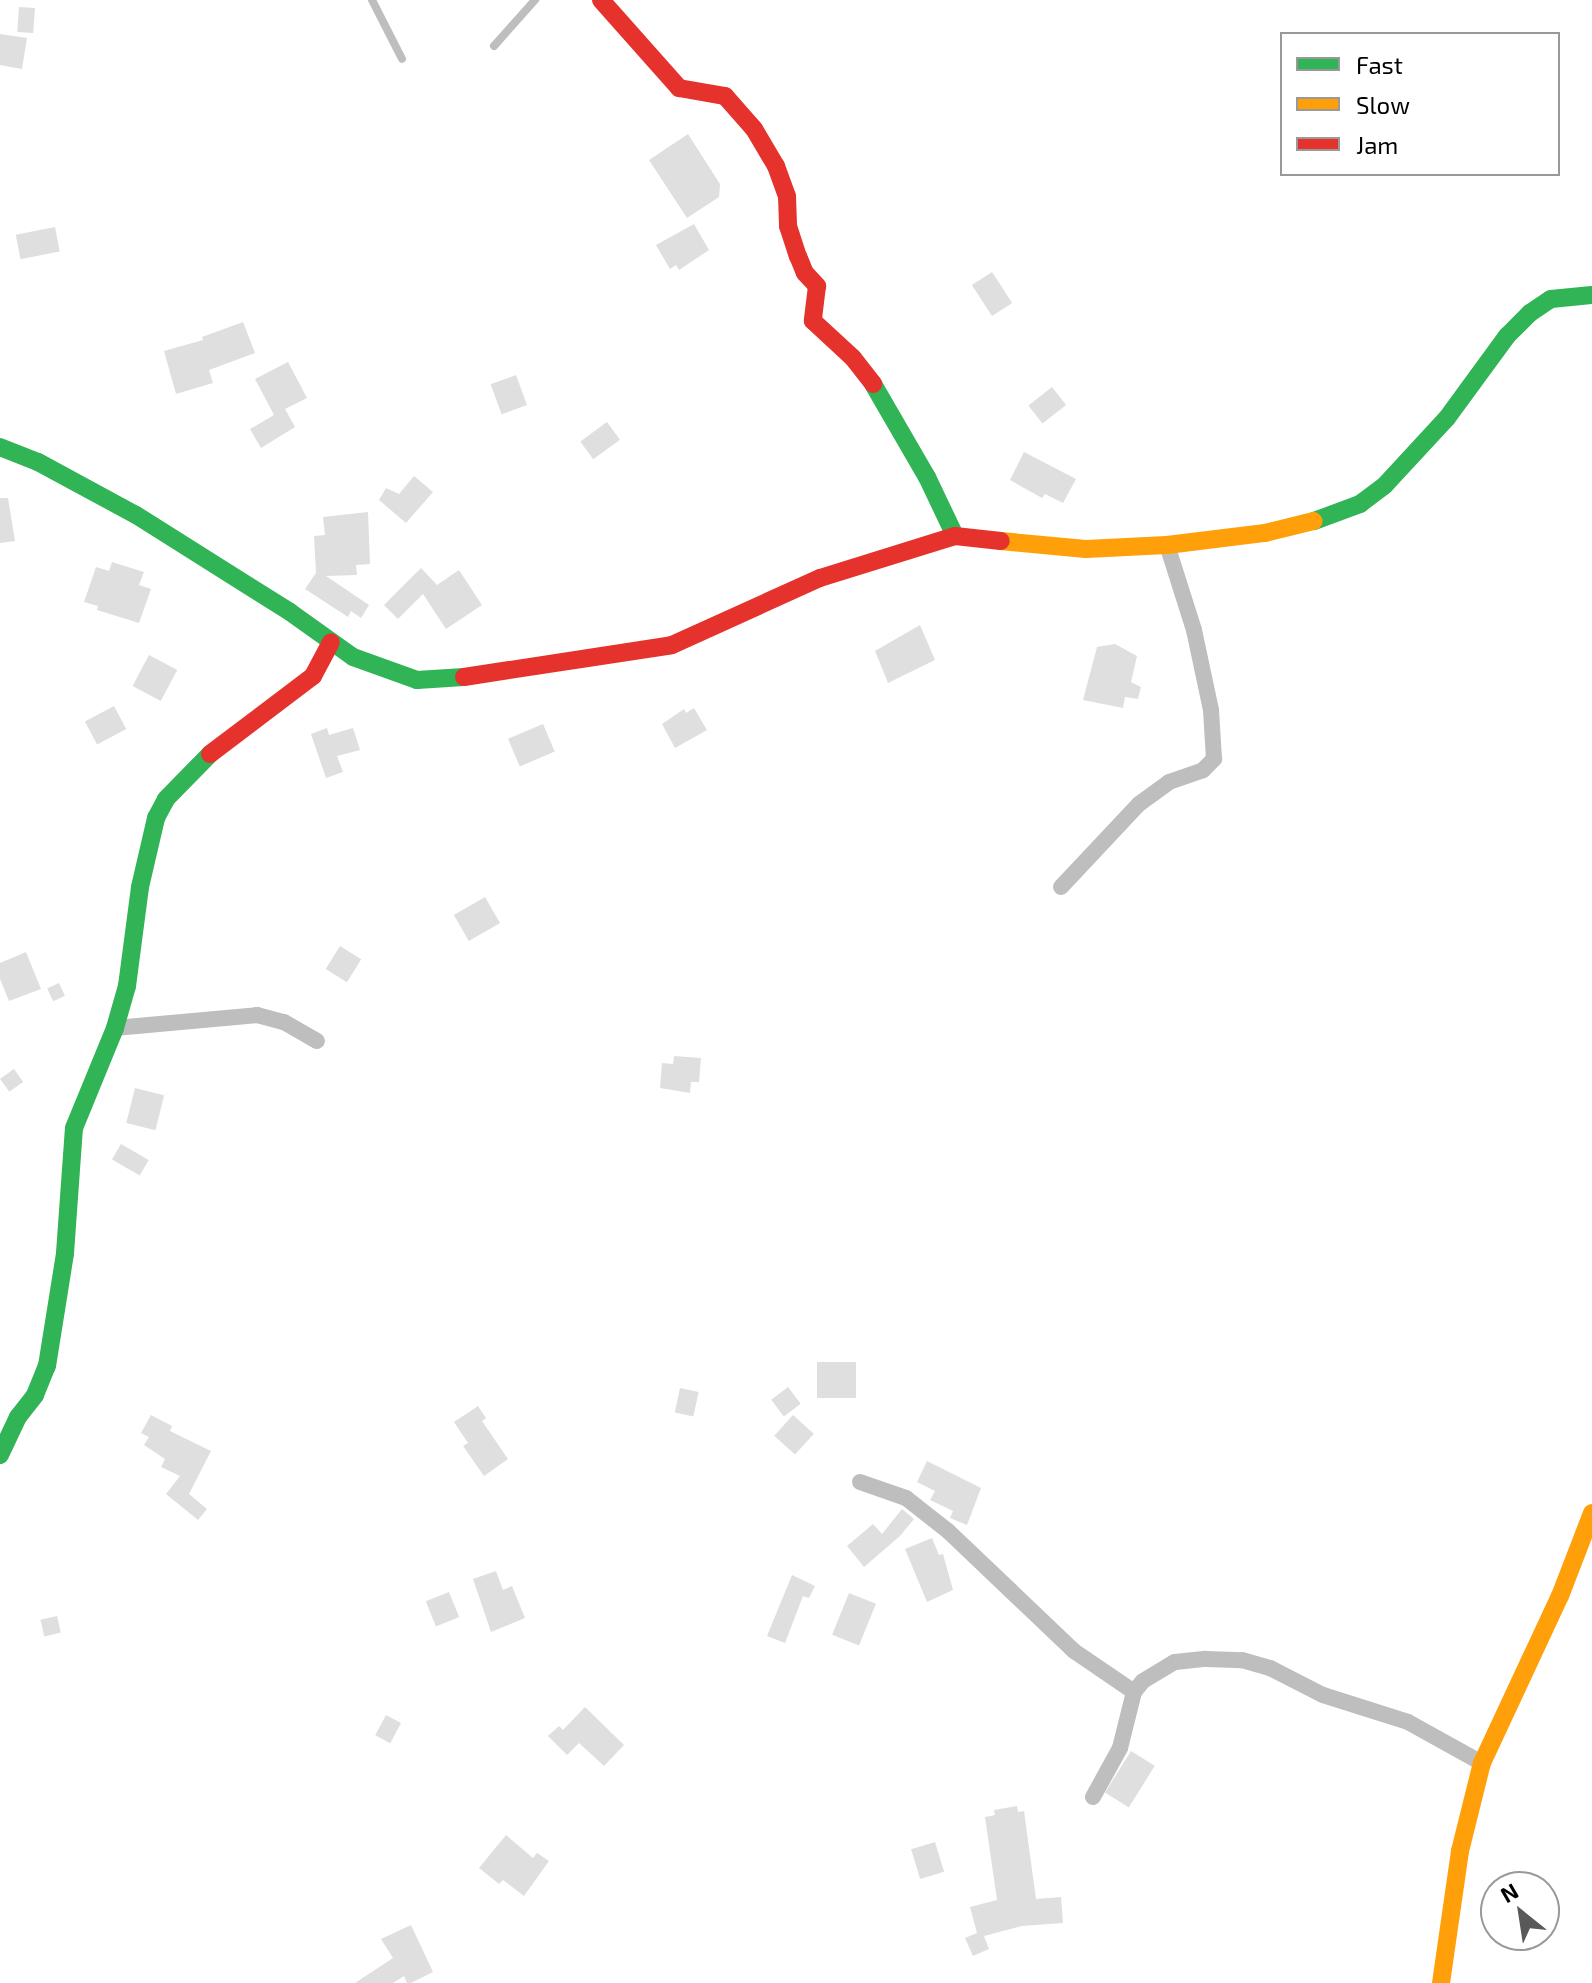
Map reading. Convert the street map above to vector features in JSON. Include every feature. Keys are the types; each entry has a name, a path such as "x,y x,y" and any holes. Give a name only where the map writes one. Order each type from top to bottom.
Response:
{"street":[{"path":"601,0 679,88 725,96 754,129 776,166 787,196 788,226 798,256 805,273 817,286 813,321 853,358 876,389 927,477 955,536"},
{"path":"0,447 38,462 136,515 290,612 353,657 417,680 487,676 672,645 820,578 955,536 1086,549 1167,545 1265,533 1325,519 1360,504 1385,485 1447,418 1507,336 1530,313 1551,299 1592,295"},
{"path":"1061,887 1108,832 1139,804 1169,782 1203,770 1214,759 1211,710 1194,630 1167,545"},
{"path":"0,1455 18,1417 35,1395 47,1366 65,1253 74,1128 115,1028 127,986 148,845 166,799 219,745 313,676 331,642"},
{"path":"115,1028 257,1015 284,1022 317,1041"},
{"path":"860,1482 906,1498 948,1531 1074,1651 1134,1692"},
{"path":"1441,1983 1460,1851 1482,1763 1560,1596 1592,1513"},
{"path":"1093,1797 1120,1748 1134,1692 1143,1681 1175,1662 1242,1660 1270,1668 1323,1695 1408,1722 1482,1763"}],"lane":[{"path":"372,0 402,59"},
{"path":"494,46 535,0"}],"building":[{"path":"19,7 35,8 33,33 17,32"},
{"path":"0,34 27,38 22,69 0,65"},
{"path":"688,134 720,184 719,197 687,218 649,160"},
{"path":"694,224 709,250 679,270 676,265 670,269 656,245"},
{"path":"55,227 60,252 21,259 16,235"},
{"path":"992,272 1012,303 992,316 972,285"},
{"path":"243,322 255,353 209,370 213,383 176,394 164,351 203,340 202,337"},
{"path":"288,362 307,398 285,409 295,427 261,448 250,429 274,415 255,379"},
{"path":"516,375 527,405 502,414 491,384"},
{"path":"1052,387 1066,405 1043,424 1028,405"},
{"path":"607,422 620,440 593,459 580,441"},
{"path":"1024,452 1076,479 1063,503 1045,494 1042,498 1010,480"},
{"path":"414,476 433,492 406,523 379,500 386,488 399,494"},
{"path":"0,498 8,498 15,541 0,543"},
{"path":"368,512 370,564 356,565 357,575 326,576 369,605 361,618 351,611 348,617 305,589 316,573 314,536 325,535 323,517"},
{"path":"112,562 144,572 139,585 151,589 139,623 97,610 98,606 84,602 96,567 109,571"},
{"path":"421,568 437,585 459,570 482,605 446,629 423,594 398,619 384,605"},
{"path":"920,625 935,660 888,683 875,651"},
{"path":"1115,644 1137,656 1131,682 1141,687 1138,699 1125,697 1123,708 1083,700 1097,647"},
{"path":"149,655 177,670 161,701 133,686"},
{"path":"114,706 126,729 97,744 85,721"},
{"path":"694,708 707,730 675,748 662,724 684,709 686,713"},
{"path":"543,724 555,752 520,766 508,739"},
{"path":"327,728 329,735 353,728 360,750 337,756 343,772 326,778 311,734"},
{"path":"485,897 500,923 469,941 454,915"},
{"path":"340,946 361,959 347,982 326,969"},
{"path":"26,952 41,989 9,1001 0,979 0,963"},
{"path":"59,983 65,996 53,1001 47,988"},
{"path":"674,1056 701,1058 699,1082 691,1082 690,1093 660,1088 662,1063 673,1064"},
{"path":"14,1069 23,1082 9,1092 0,1079"},
{"path":"135,1088 164,1095 155,1130 126,1123"},
{"path":"121,1144 149,1160 140,1176 112,1160"},
{"path":"817,1362 856,1362 856,1398 817,1398"},
{"path":"788,1387 801,1404 784,1416 771,1400"},
{"path":"680,1388 699,1392 693,1416 675,1412"},
{"path":"478,1406 486,1418 482,1421 508,1459 484,1476 463,1446 468,1443 454,1422"},
{"path":"151,1415 172,1426 170,1431 211,1451 189,1494 207,1509 198,1520 166,1494 180,1476 161,1467 165,1459 144,1445 149,1437 141,1433"},
{"path":"793,1415 814,1434 795,1455 774,1436"},
{"path":"927,1461 981,1488 967,1525 950,1518 953,1511 930,1500 935,1491 917,1482"},
{"path":"902,1509 914,1519 900,1536 864,1567 847,1546 873,1524 882,1534"},
{"path":"932,1538 939,1555 943,1554 953,1590 927,1602 905,1549"},
{"path":"496,1571 503,1590 512,1586 525,1618 491,1632 473,1579"},
{"path":"792,1575 815,1586 809,1598 803,1596 785,1643 767,1636"},
{"path":"449,1592 459,1617 436,1626 426,1601"},
{"path":"849,1593 876,1604 859,1646 832,1635"},
{"path":"57,1616 61,1633 44,1636 40,1620"},
{"path":"585,1707 624,1745 604,1766 579,1743 567,1755 548,1736 559,1726 563,1730"},
{"path":"386,1715 401,1723 390,1743 375,1735"},
{"path":"1131,1751 1155,1766 1129,1807 1105,1793"},
{"path":"1017,1806 1018,1812 1024,1811 1036,1899 1061,1897 1063,1923 1022,1926 984,1936 989,1949 973,1956 965,1938 977,1933 970,1907 997,1900 985,1817 995,1815 994,1810"},
{"path":"506,1835 533,1858 537,1853 549,1861 524,1896 503,1880 499,1884 479,1868"},
{"path":"935,1842 944,1872 920,1879 911,1849"},
{"path":"411,1925 433,1972 411,1983 407,1983 404,1976 393,1983 355,1983 393,1958 381,1939"}],"traffic: fast":[{"path":"1314,521 1360,504 1385,485 1447,418 1507,336 1530,313 1551,299 1592,295"},
{"path":"873,384 927,477 955,536"},
{"path":"0,447 38,462 136,515 290,612 353,657 417,680 464,677"},
{"path":"0,1455 18,1417 35,1395 47,1366 65,1253 74,1128 115,1028 127,986 140,887 156,818 166,799 210,754"}],"traffic: slow":[{"path":"1001,541 1086,549 1167,545 1265,533 1314,521"},
{"path":"1441,1983 1460,1851 1482,1763 1560,1596 1592,1513"}],"traffic: jam":[{"path":"601,0 679,88 725,96 754,129 776,166 787,196 788,226 798,256 805,273 817,286 813,321 853,358 873,384"},
{"path":"464,677 672,645 820,578 955,536 1001,541"},
{"path":"210,754 313,676 331,642"}]}
